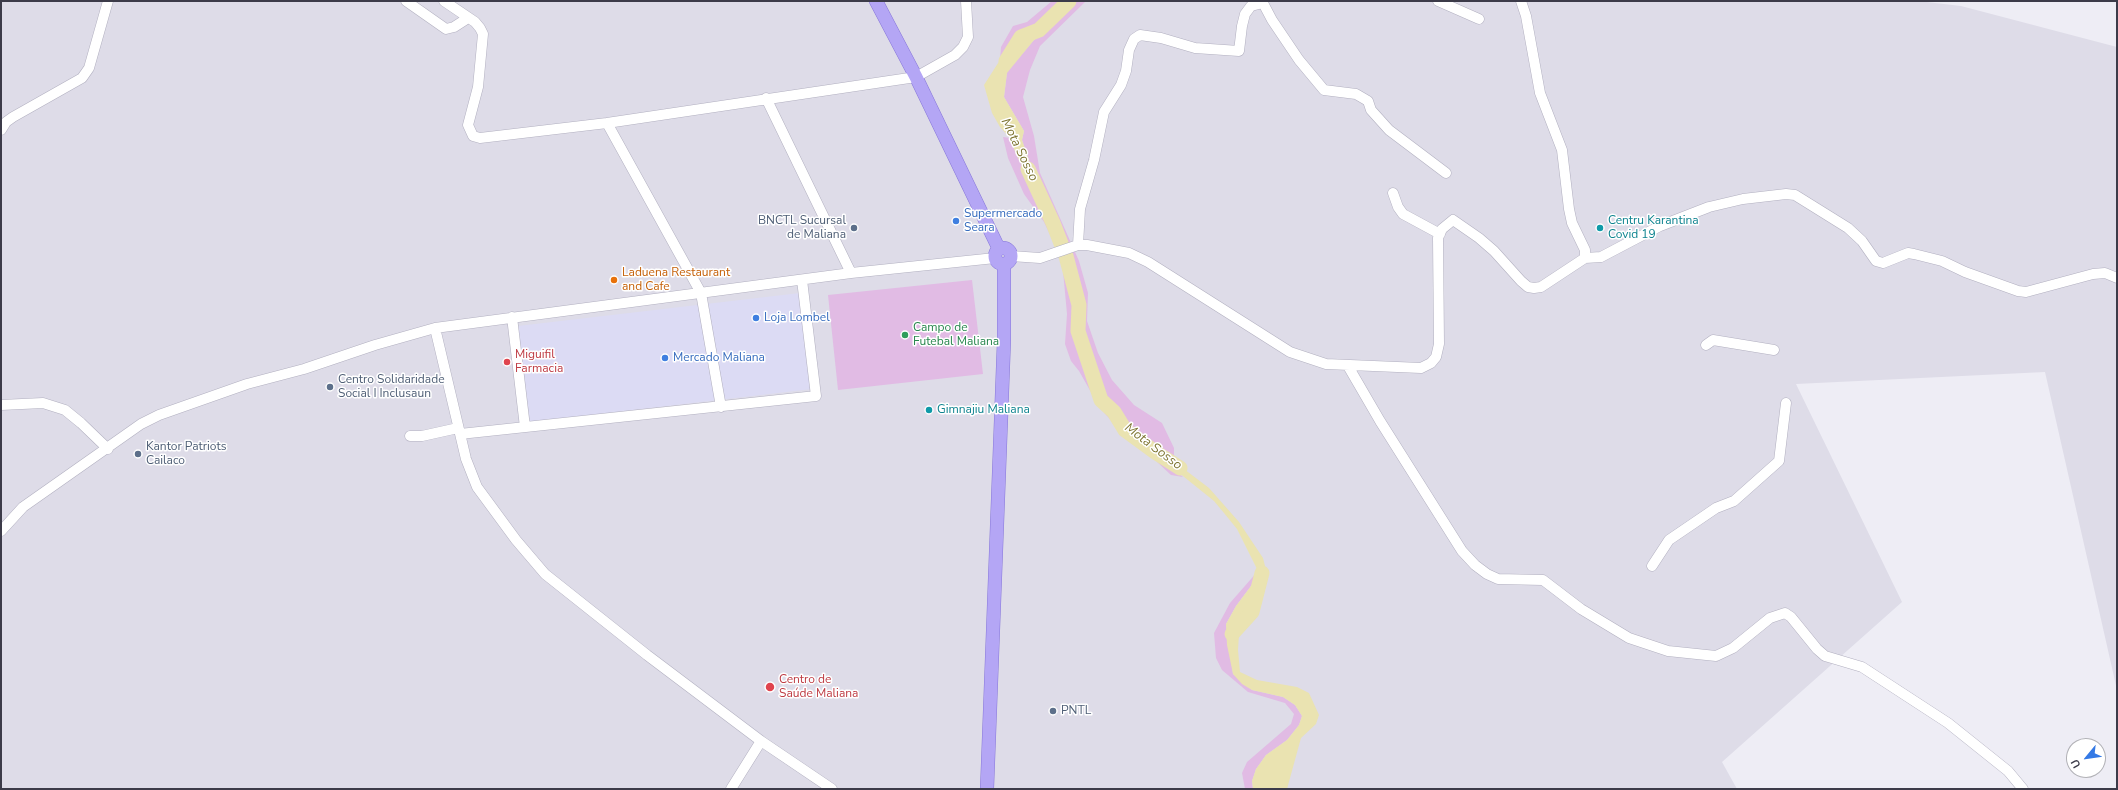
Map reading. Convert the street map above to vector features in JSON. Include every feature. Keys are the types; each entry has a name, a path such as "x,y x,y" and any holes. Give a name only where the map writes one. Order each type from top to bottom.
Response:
{"main road":[{"path":"876,1 916,77 1002,257 1004,340 987,789"}],"street":[{"path":"1,130 6,122 13,117 64,90 82,78 89,68 108,1"},
{"path":"406,1 446,29 454,27 468,18"},
{"path":"444,1 480,28 483,34 478,87 468,125 473,136 480,138 607,123 766,98 916,77 955,55 963,47 968,37 966,1"},
{"path":"1438,1 1479,19"},
{"path":"1521,1 1526,16 1540,93 1562,150 1572,223 1585,250 1585,258"},
{"path":"1078,245 1080,209 1094,160 1104,112 1121,85 1126,71 1129,50 1134,39 1140,35 1161,38 1195,48 1239,51 1245,14 1251,6 1263,2 1272,20 1288,41 1299,60 1324,90 1356,94 1368,101 1371,110 1389,130 1446,173"},
{"path":"766,98 851,273"},
{"path":"607,123 701,293 721,407"},
{"path":"1393,193 1403,214 1440,234"},
{"path":"1,531 23,507 88,460 108,449 141,424 188,403 435,328 851,273 1002,257 1040,258 1078,245 1096,246 1129,253 1148,262 1290,352 1326,364 1348,366 1421,368 1431,363 1436,357 1438,344 1438,238 1452,220 1494,251 1520,281 1528,287 1534,288 1541,287 1585,258 1601,257 1660,226 1709,207 1743,199 1786,194 1795,196 1848,228 1862,241 1876,262 1883,263 1908,253 1914,254 1942,261 2018,291 2026,292 2093,274 2105,273 2117,278"},
{"path":"410,436 525,427 816,396 802,280"},
{"path":"512,317 525,427"},
{"path":"435,328 466,459 477,487 516,540 545,574 647,655 761,741 832,789"},
{"path":"1706,345 1713,340 1774,350"},
{"path":"1348,366 1380,421 1462,551 1475,566 1487,574 1498,579 1543,580 1581,609 1630,638 1668,651 1716,656 1733,648 1770,618 1785,613 1791,617 1825,656 1862,667 1935,714 2008,771 2023,789"},
{"path":"1,405 43,403 65,410 81,422 108,449"},
{"path":"1652,566 1669,540 1716,508 1734,501 1779,461 1786,403"},
{"path":"735,787 761,741"}],"shaded area":[{"path":"1,1 1918,1 1961,6 2117,47 2117,690 2045,372 1796,384 1902,602 1722,762 1737,789 1,789"},
{"path":"1052,1 1061,1 1000,60 1001,47 1013,26 1027,22"},
{"path":"1075,1 1086,1 1040,46 1030,70 1023,97 1034,136 1040,173 1079,261 1088,293 1087,321 1098,353 1112,380 1134,405 1162,423 1174,448 1174,460 1156,448 1168,464 1183,477 1171,475 1138,444 1125,436 1100,408 1079,371 1071,361 1065,344 1067,314 1062,260 1044,222 1024,194 1008,158 1003,137 1010,138 1016,154 1032,185 1039,189 1022,140 1024,131 1004,97 1007,72 1034,40"},
{"name":"Campo de Futebal Maliana","path":"972,280 983,374 838,390 828,295"},
{"name":"Mercado Maliana","path":"800,293 812,389 530,422 518,326"},
{"path":"1258,571 1254,582 1236,606 1226,624 1233,674 1252,690 1283,697 1295,705 1302,716 1299,725 1287,740 1266,755 1256,769 1252,781 1253,789 1245,789 1242,773 1247,762 1291,724 1294,714 1285,703 1248,692 1222,670 1216,658 1214,633 1230,603"}],"water":[{"path":"1061,1 1075,1 1034,40 1007,73 1004,97 1024,131 1022,140 1039,190 1032,185 1016,154 1010,138 1000,127 992,113 984,85 1000,60"},
{"path":"1155,447 1209,488 1239,522 1263,558 1266,570 1264,583 1254,597 1239,634 1238,650 1240,672 1257,680 1297,687 1309,693 1319,715 1316,724 1301,738 1287,789 1253,789 1252,781 1256,769 1266,755 1287,740 1299,725 1302,716 1295,705 1283,697 1252,690 1242,684 1233,674 1227,645 1226,624 1236,606 1254,582 1258,571 1237,529 1224,513 1214,501 1168,464"}],"waterway":[{"name":"Mota Sosso","path":"1006,61 1021,37 1039,30 1069,1"},
{"name":"Mota Sosso","path":"1028,169 1053,223 1066,256 1079,305 1078,331 1101,400 1114,412 1125,430 1180,468"},
{"name":"Mota Sosso","path":"1232,634 1252,612 1262,573"}],"place":[{"name":"Supermercado Seara","path":"956,221"},
{"name":"BNCTL Sucursal de Maliana","path":"854,228"},
{"name":"Centru Karantina Covid 19","path":"1600,228"},
{"name":"Laduena Restaurant and Cafe","path":"614,280"},
{"name":"Loja Lombel","path":"756,318"},
{"name":"Campo de Futebal Maliana","path":"905,335"},
{"name":"Mercado Maliana","path":"665,358"},
{"name":"Miguifil Farmacia","path":"507,362"},
{"name":"Centro Solidaridade Social I Inclusaun","path":"330,387"},
{"name":"Gimnajiu Maliana","path":"929,410"},
{"name":"Kantor Patriots Cailaco","path":"138,454"},
{"name":"Centro de Saúde Maliana","path":"770,687"},
{"name":"PNTL","path":"1053,711"}]}
